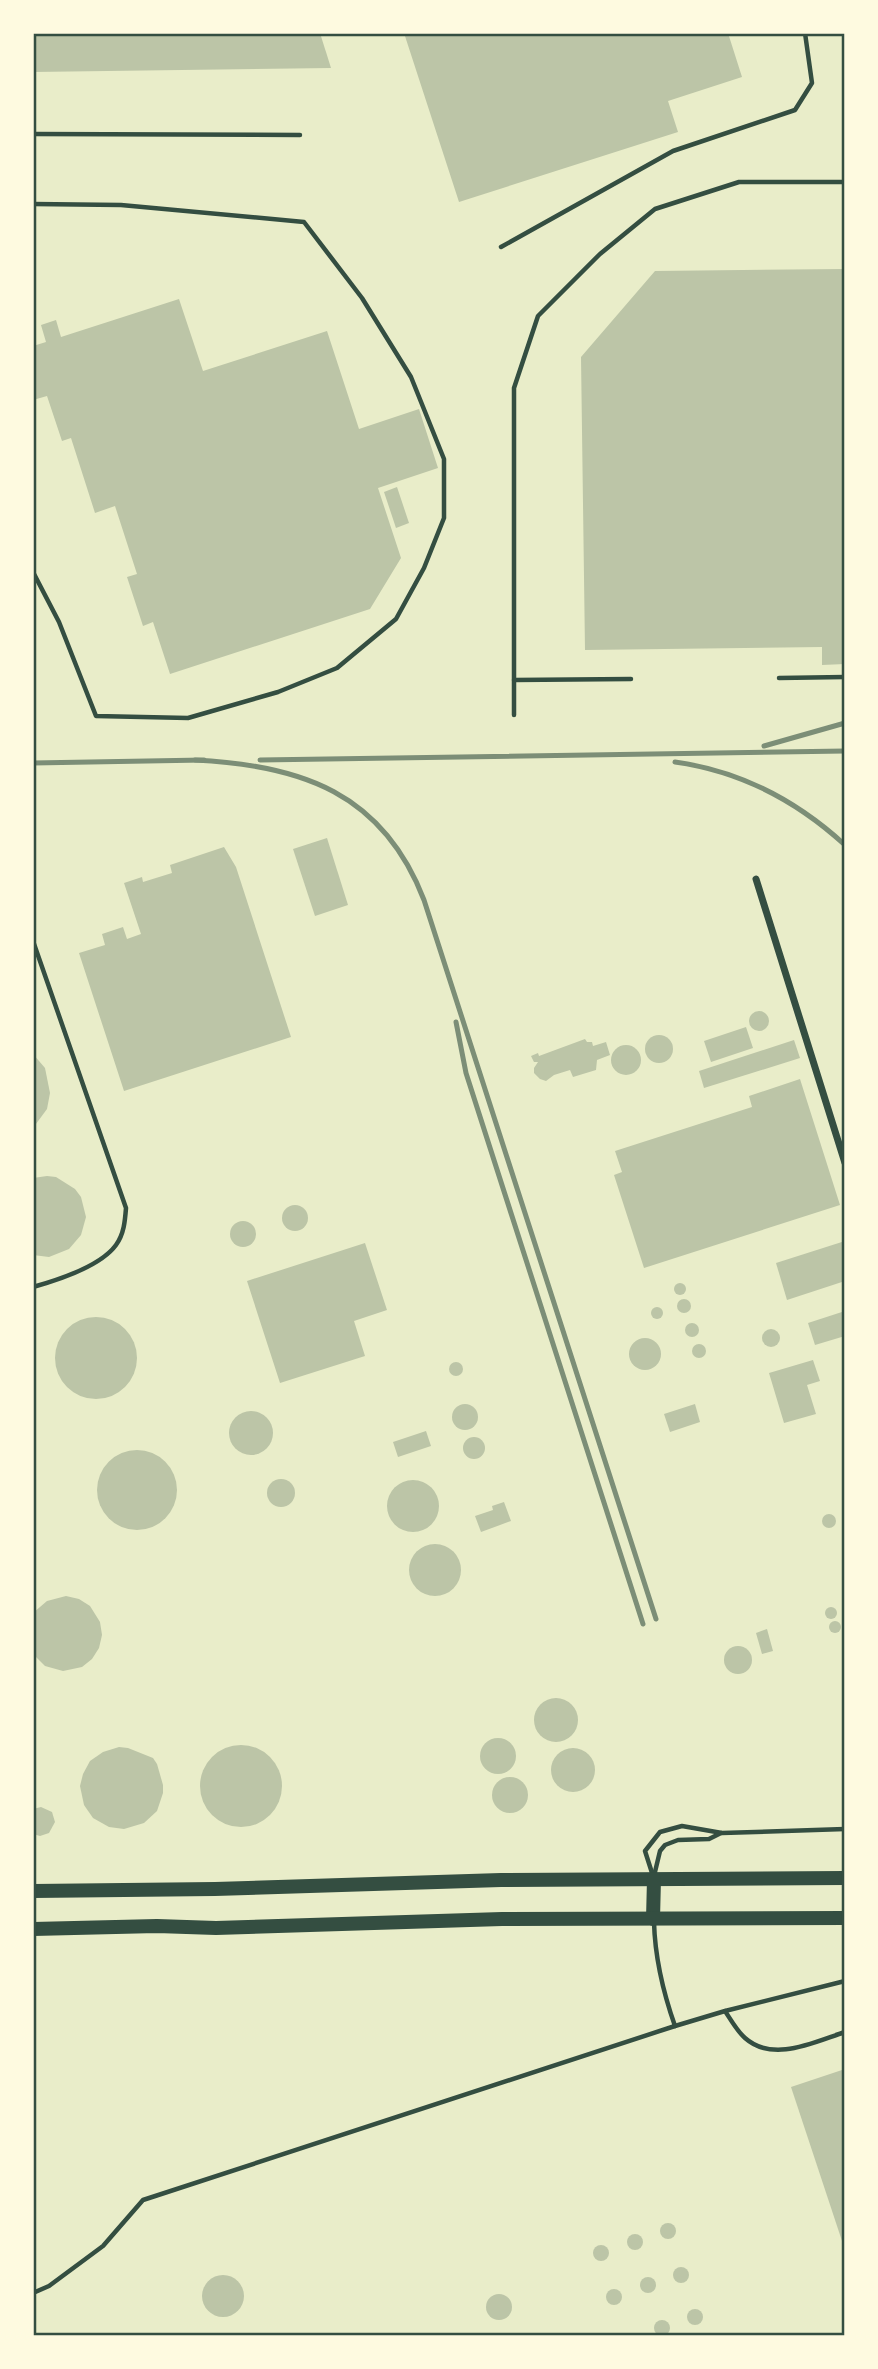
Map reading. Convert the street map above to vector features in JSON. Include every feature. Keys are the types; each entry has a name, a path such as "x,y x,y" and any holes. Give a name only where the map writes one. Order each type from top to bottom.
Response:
{"main road":[{"path":"33,1891 215,1889 501,1880 845,1878"},
{"path":"653,1919 654,1879"},
{"path":"33,1929 157,1926 216,1928 502,1919 845,1917"}],"street":[{"path":"757,879 845,1163"}],"lane":[{"path":"501,247 673,150 795,110 812,83 805,33"},
{"path":"33,134 300,135"},
{"path":"514,715 514,388 538,316 600,254 655,209 739,182 845,182"},
{"path":"33,204 121,205 304,222 362,299 411,377 444,459 444,518 424,568 396,619 337,668 278,692 188,718 96,716 59,622 33,572"},
{"path":"779,678 845,677"},
{"path":"514,680 631,679"},
{"path":"33,941 126,1208 124,1227 117,1245 79,1271 33,1287"},
{"path":"654,1879 645,1851 660,1832 682,1825 722,1833 845,1829"},
{"path":"654,1879 660,1851 665,1845 678,1840 709,1839 722,1833"},
{"path":"653,1919 654,1948 674,2026"},
{"path":"33,2292 49,2286 103,2246 143,2200 674,2026 845,1981"},
{"path":"725,2011 745,2038 775,2050 788,2050 845,2032"}],"building":[{"path":"33,33 320,33 331,68 33,72"},
{"path":"404,33 728,33 742,77 668,101 678,132 459,202"},
{"path":"845,269 845,664 822,665 822,647 585,650 581,357 655,271"},
{"path":"179,299 203,371 327,331 359,429 419,409 438,468 378,488 401,558 370,609 170,674 153,622 143,626 127,577 137,574 115,506 95,513 71,438 62,441 47,396 33,400 33,346 46,342 41,325 56,320 61,337"},
{"path":"397,487 409,523 396,528 384,492"},
{"path":"327,838 348,905 315,916 293,849"},
{"path":"224,847 236,867 291,1037 124,1091 79,953 105,945 102,934 123,927 127,939 141,934 124,883 142,877 143,882 172,873 170,865"},
{"path":"759,1011 766,1014 769,1021 766,1028 759,1031 752,1028 749,1021 752,1014"},
{"path":"746,1027 753,1048 711,1062 704,1041"},
{"path":"659,1035 669,1039 673,1049 669,1059 659,1063 649,1059 645,1049 649,1039"},
{"path":"585,1039 592,1042 593,1046 606,1042 610,1055 597,1060 596,1070 573,1077 570,1070 554,1075 546,1081 534,1073 538,1062 534,1062 531,1056 538,1053 539,1056"},
{"path":"794,1040 800,1058 704,1088 699,1071"},
{"path":"626,1045 632,1046 640,1054 640,1066 632,1074 626,1075 620,1074 612,1066 611,1060 612,1054 620,1046"},
{"path":"33,1054 45,1068 50,1093 47,1109 33,1128"},
{"path":"800,1079 840,1205 644,1268 614,1175 622,1172 615,1151 752,1107 749,1096"},
{"path":"56,1177 75,1189 81,1197 86,1217 81,1235 69,1249 49,1257 33,1255 33,1178"},
{"path":"295,1205 304,1209 308,1218 304,1227 295,1231 286,1227 282,1218 286,1209"},
{"path":"243,1221 252,1225 256,1234 252,1243 243,1247 234,1243 230,1234 234,1225"},
{"path":"845,1241 845,1281 787,1300 776,1263"},
{"path":"365,1243 387,1310 354,1321 365,1356 280,1383 247,1281"},
{"path":"680,1283 686,1289 680,1295 674,1289"},
{"path":"681,1299 687,1299 691,1306 687,1313 681,1313 677,1309 677,1303"},
{"path":"657,1307 663,1313 657,1319 651,1313"},
{"path":"845,1311 845,1336 815,1345 808,1323"},
{"path":"96,1317 112,1320 125,1329 134,1342 137,1358 134,1374 125,1387 112,1396 96,1399 80,1396 67,1387 58,1374 55,1358 58,1342 67,1329 80,1320"},
{"path":"689,1323 695,1323 699,1330 695,1337 689,1337 685,1333 685,1327"},
{"path":"771,1329 777,1332 780,1338 777,1344 771,1347 765,1344 762,1338 765,1332"},
{"path":"645,1338 656,1343 661,1354 656,1365 645,1370 634,1365 629,1354 634,1343"},
{"path":"696,1344 702,1344 706,1351 702,1358 696,1358 692,1354 692,1348"},
{"path":"813,1360 820,1381 807,1385 816,1414 784,1423 769,1373"},
{"path":"456,1362 461,1364 461,1374 456,1376 451,1374 449,1369 451,1364"},
{"path":"465,1404 474,1408 478,1417 474,1426 465,1430 456,1426 452,1417 456,1408"},
{"path":"695,1404 700,1422 670,1432 664,1414"},
{"path":"251,1411 266,1418 273,1433 266,1448 251,1455 236,1448 229,1433 236,1418"},
{"path":"426,1431 431,1446 398,1457 393,1442"},
{"path":"474,1437 482,1440 485,1448 482,1456 474,1459 466,1456 463,1448 466,1440"},
{"path":"137,1450 152,1453 165,1462 174,1475 177,1490 174,1505 165,1518 152,1527 137,1530 122,1527 109,1518 100,1505 97,1490 100,1475 109,1462 122,1453"},
{"path":"281,1479 291,1483 295,1493 291,1503 281,1507 271,1503 267,1493 271,1483"},
{"path":"413,1480 423,1482 431,1488 437,1496 437,1516 431,1524 423,1530 413,1532 403,1530 395,1524 389,1516 387,1506 389,1496 395,1488 403,1482"},
{"path":"504,1502 511,1521 481,1532 475,1516 493,1510 492,1506"},
{"path":"829,1514 834,1516 834,1526 829,1528 824,1526 822,1521 824,1516"},
{"path":"435,1544 454,1551 461,1570 454,1589 435,1596 416,1589 409,1570 416,1551"},
{"path":"66,1596 79,1599 90,1606 100,1622 102,1635 99,1648 92,1659 82,1667 63,1671 45,1666 33,1654 33,1613 47,1601"},
{"path":"831,1607 837,1613 831,1619 825,1613"},
{"path":"835,1621 841,1627 835,1633 829,1627"},
{"path":"767,1629 773,1651 762,1654 756,1633"},
{"path":"738,1646 748,1650 752,1660 748,1670 738,1674 728,1670 724,1660 728,1650"},
{"path":"556,1698 571,1705 578,1720 571,1735 556,1742 541,1735 534,1720 541,1705"},
{"path":"498,1738 511,1743 516,1756 511,1769 498,1774 485,1769 480,1756 485,1743"},
{"path":"241,1745 257,1748 270,1757 279,1770 282,1786 279,1802 270,1815 257,1824 241,1827 225,1824 212,1815 203,1802 200,1786 203,1770 212,1757 225,1748"},
{"path":"119,1747 153,1758 163,1785 157,1811 144,1823 124,1829 109,1827 93,1818 84,1805 80,1786 90,1761 103,1752"},
{"path":"573,1748 588,1755 595,1770 588,1785 573,1792 558,1785 551,1770 558,1755"},
{"path":"510,1777 523,1782 528,1795 523,1808 510,1813 497,1808 492,1795 497,1782"},
{"path":"41,1807 52,1812 55,1822 49,1833 40,1836 33,1834 33,1809"},
{"path":"845,2069 845,2247 844,2247 791,2087"},
{"path":"668,2223 674,2225 674,2237 668,2239 662,2237 660,2231 662,2225"},
{"path":"635,2234 641,2236 641,2248 635,2250 629,2248 627,2242 629,2236"},
{"path":"601,2245 607,2247 607,2259 601,2261 595,2259 593,2253 595,2247"},
{"path":"681,2267 687,2269 687,2281 681,2283 675,2281 673,2275 675,2269"},
{"path":"223,2275 238,2281 244,2296 238,2311 223,2317 208,2311 202,2296 208,2281"},
{"path":"648,2277 654,2279 654,2291 648,2293 642,2291 640,2285 642,2279"},
{"path":"614,2289 620,2291 620,2303 614,2305 608,2303 606,2297 608,2291"},
{"path":"499,2294 508,2298 512,2307 508,2316 499,2320 490,2316 486,2307 490,2298"},
{"path":"695,2309 701,2311 701,2323 695,2325 689,2323 687,2317 689,2311"},
{"path":"662,2320 668,2322 668,2334 662,2336 656,2334 654,2328 656,2322"}],"railway":[{"path":"764,746 845,723"},
{"path":"260,760 845,751"},
{"path":"195,760 270,769 303,778 334,792 361,810 386,834 407,863 424,900 656,1619"},
{"path":"33,763 204,760"},
{"path":"675,762 722,773 766,790 807,815 845,845"},
{"path":"456,1022 466,1073 643,1624"}]}
